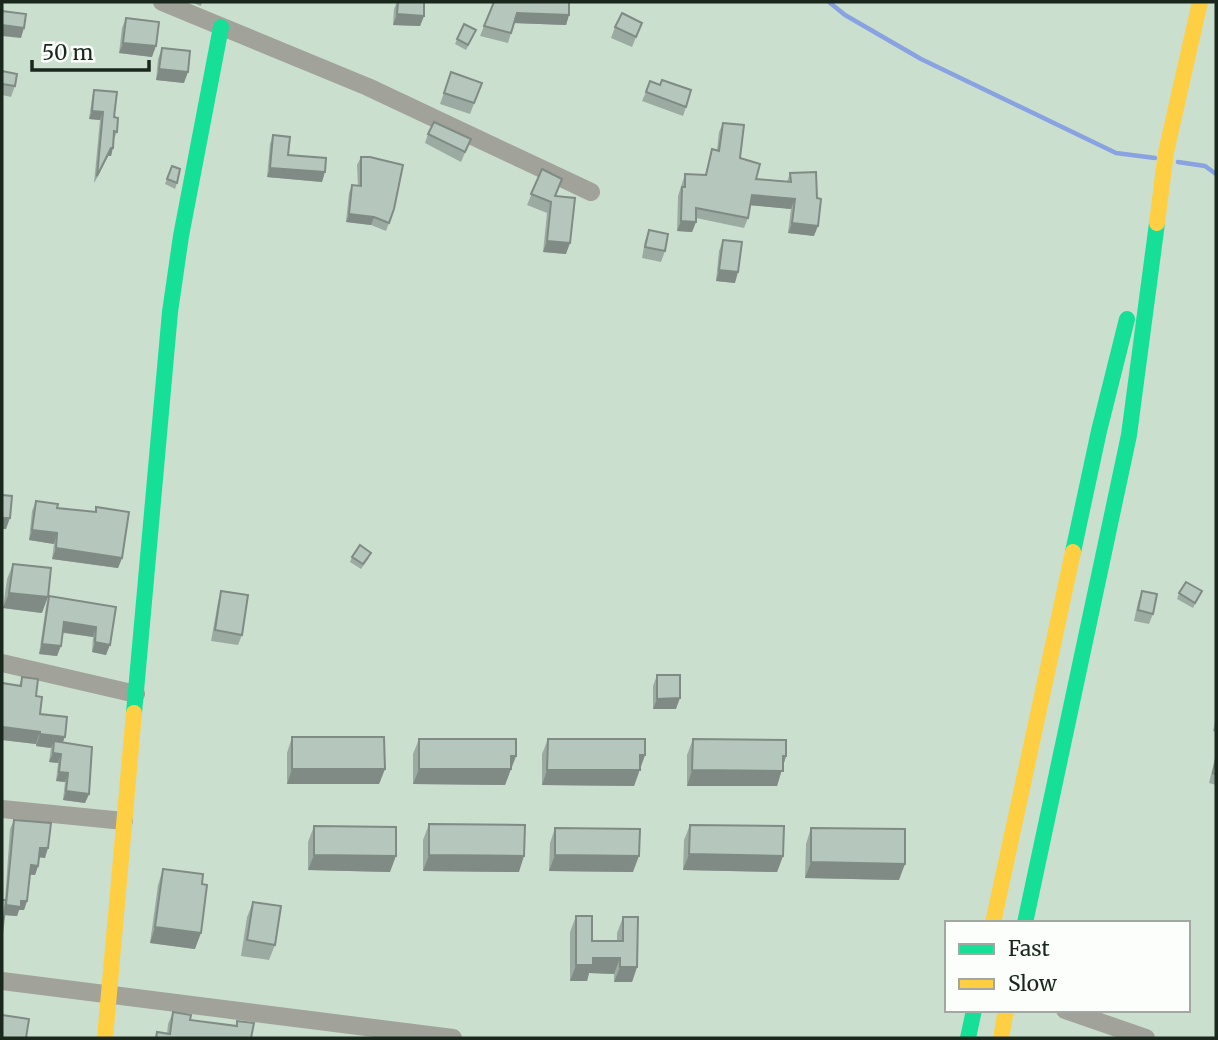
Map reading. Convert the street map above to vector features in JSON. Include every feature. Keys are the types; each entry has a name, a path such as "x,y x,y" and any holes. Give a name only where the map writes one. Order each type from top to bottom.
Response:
{"main road":[{"path":"993,921 1099,431 1165,160 1200,2"},
{"path":"105,1038 170,312 181,236 221,27"},
{"path":"1025,921 1129,435 1165,160"},
{"path":"968,1038 974,1012"},
{"path":"1001,1038 1006,1012"}],"street":[{"path":"162,2 368,87 591,192"},
{"path":"2,663 136,694"},
{"path":"2,809 124,821"},
{"path":"2,981 453,1038"},
{"path":"1071,1012 1146,1038"}],"building":[{"path":"398,2 424,2 424,16 397,14"},
{"path":"494,2 569,2 569,15 517,13 511,33 484,26"},
{"path":"2,11 26,14 24,28 2,25"},
{"path":"622,13 642,23 636,37 615,27"},
{"path":"126,18 159,22 156,46 123,43"},
{"path":"464,24 476,30 468,45 457,39"},
{"path":"162,48 190,51 188,72 159,69"},
{"path":"2,71 17,74 15,86 2,84"},
{"path":"451,72 482,83 474,103 444,93"},
{"path":"662,80 691,90 686,107 646,92 650,81 660,85"},
{"path":"94,90 117,92 114,117 118,118 113,148 97,176 103,112 92,111"},
{"path":"434,122 471,139 465,152 428,134"},
{"path":"723,123 744,125 740,158 760,164 756,179 791,182 790,173 816,172 817,198 821,199 818,226 792,223 795,199 752,195 748,218 696,208 696,222 681,221 685,174 706,175 712,149 719,151"},
{"path":"273,135 290,137 288,155 326,158 325,172 270,168"},
{"path":"361,157 403,165 389,223 374,217 349,214 352,185 361,186"},
{"path":"172,166 180,169 177,183 167,179"},
{"path":"542,169 562,179 555,196 575,198 570,243 547,241 551,202 531,194"},
{"path":"649,230 668,234 665,251 645,247"},
{"path":"723,240 742,242 738,272 719,270"},
{"path":"2,495 12,496 10,518 2,518"},
{"path":"36,501 58,504 57,508 96,512 96,507 129,512 122,558 56,548 57,533 32,530"},
{"path":"360,545 371,553 363,564 352,557"},
{"path":"13,564 51,568 48,597 9,593"},
{"path":"1186,582 1202,591 1195,603 1179,593"},
{"path":"221,591 248,595 242,635 215,630"},
{"path":"1142,591 1157,594 1153,614 1138,610"},
{"path":"49,596 116,607 110,645 95,642 96,627 64,622 61,646 42,644"},
{"path":"657,675 680,675 680,698 657,699"},
{"path":"22,677 38,679 36,696 42,697 40,714 67,717 65,737 2,727 2,683 21,686"},
{"path":"292,737 384,737 385,769 292,769"},
{"path":"419,739 516,739 516,756 511,756 511,769 419,769"},
{"path":"548,739 645,739 645,755 640,755 640,770 547,770"},
{"path":"693,739 786,740 783,771 692,770"},
{"path":"54,741 92,747 89,794 66,791 68,773 59,772 61,754 53,753"},
{"path":"14,820 51,823 48,848 40,848 38,866 31,865 27,901 21,901 21,907 6,905"},
{"path":"429,824 525,825 524,856 429,855"},
{"path":"690,825 784,826 783,856 689,854"},
{"path":"314,826 396,827 396,856 314,855"},
{"path":"555,828 640,829 639,856 555,855"},
{"path":"811,828 905,829 905,864 811,862"},
{"path":"163,869 203,874 202,884 207,885 201,933 155,927"},
{"path":"2,900 6,900 2,934"},
{"path":"253,902 281,906 275,945 247,940"},
{"path":"576,916 592,916 592,941 623,941 623,917 638,917 637,967 620,967 620,958 593,958 593,965 576,965"},
{"path":"173,1012 191,1015 190,1020 237,1026 237,1021 254,1023 251,1038 156,1038 157,1032 170,1034"},
{"path":"2,1015 29,1019 26,1038 2,1038"}],"waterway":[{"path":"829,2 845,15 921,59 1116,153 1155,158"},
{"path":"1178,162 1205,166 1216,174"}],"traffic: fast":[{"path":"134,713 170,312 181,236 221,27"},
{"path":"1025,921 1129,435 1157,223"},
{"path":"1073,552 1127,319"},
{"path":"968,1038 974,1012"}],"traffic: slow":[{"path":"1157,223 1166,152 1200,2"},
{"path":"993,921 1073,552"},
{"path":"105,1038 134,713"},
{"path":"1001,1038 1006,1012"}]}
